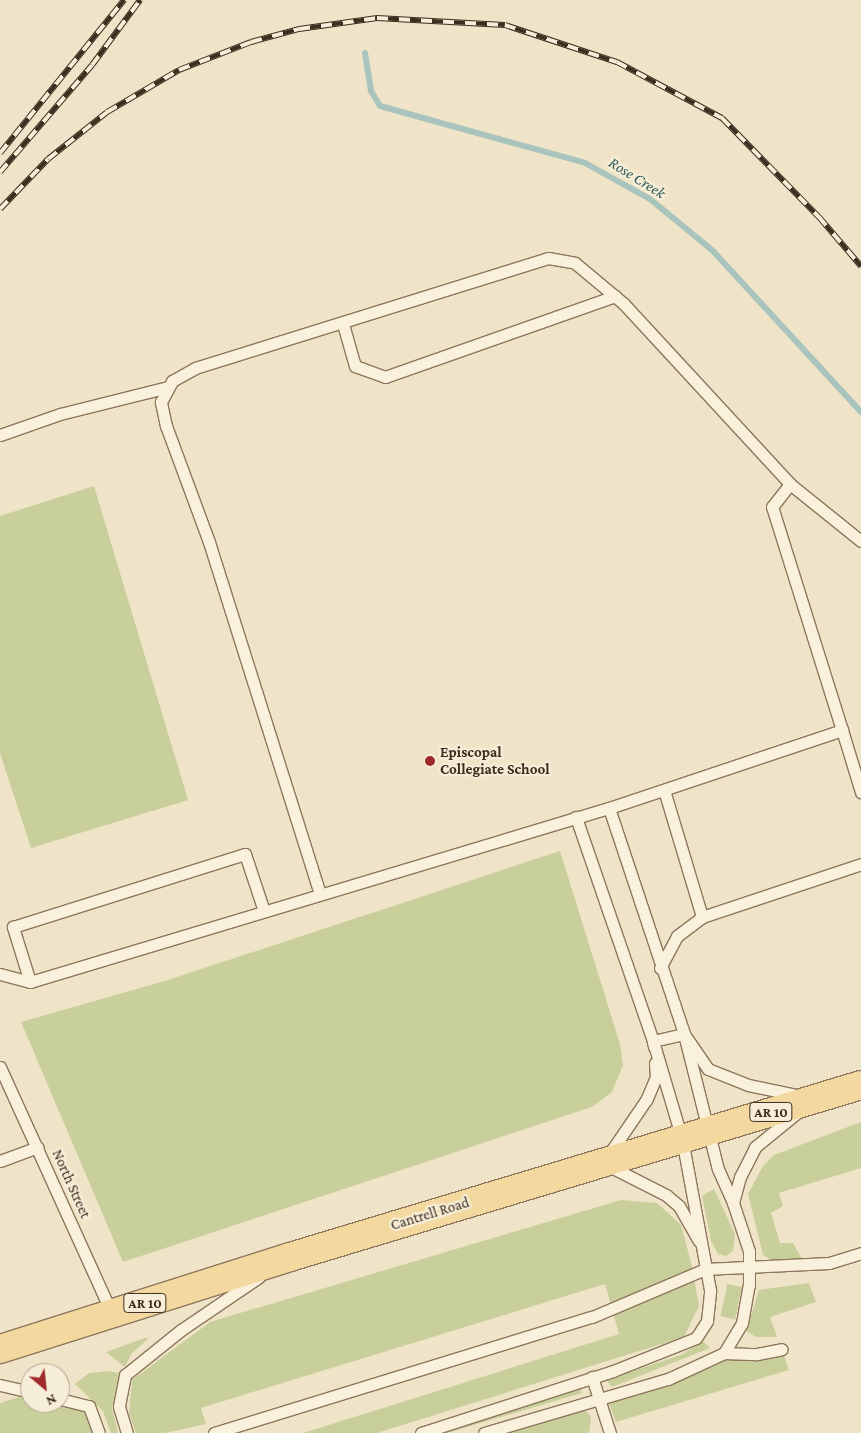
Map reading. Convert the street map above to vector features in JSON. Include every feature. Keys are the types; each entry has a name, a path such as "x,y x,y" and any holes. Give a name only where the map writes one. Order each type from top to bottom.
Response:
{"main road":[{"name":"Cantrell Road","path":"0,1349 290,1257 861,1085"}],"lane":[{"path":"320,894 209,542 166,426 161,402 172,380 194,368 344,324 548,258 575,262 615,296 790,484 861,541"},
{"path":"344,324 355,366 385,377 615,296"},
{"path":"0,435 60,414 168,387"},
{"path":"790,484 772,507 861,792"},
{"path":"0,974 30,982 609,808 842,730"},
{"path":"664,790 702,917"},
{"path":"609,808 660,968 684,1034 710,1131 718,1169 733,1203 749,1251 749,1269 742,1323 724,1353"},
{"path":"428,1432 592,1377 696,1338 707,1321 710,1290 704,1269 704,1249 682,1139 653,1041 576,817"},
{"path":"30,982 13,927 245,854 264,912"},
{"path":"660,968 677,936 702,917 861,864"},
{"path":"653,1041 684,1034"},
{"path":"684,1034 708,1069 724,1077 815,1099"},
{"path":"653,1041 656,1077 646,1100 603,1163 666,1195 678,1206 704,1249"},
{"name":"North Street","path":"0,1067 38,1146 112,1314"},
{"path":"733,1203 740,1176 755,1147 815,1099"},
{"path":"0,1161 38,1146"},
{"path":"214,1433 592,1317 704,1269 749,1269 829,1263 861,1253"},
{"path":"127,1433 119,1406 125,1376 181,1330 290,1257"},
{"path":"484,1433 668,1379 724,1353 757,1354 782,1349"},
{"path":"592,1377 610,1433"},
{"path":"0,1385 20,1390"},
{"path":"70,1401 89,1406 99,1433"}],"green space":[{"path":"94,486 188,800 31,848 0,753 0,516"},
{"path":"560,851 620,1044 623,1065 612,1092 592,1107 123,1262 21,1022 168,980"},
{"path":"861,1122 861,1168 779,1193 783,1206 771,1213 780,1243 793,1243 802,1259 781,1266 763,1255 748,1194 763,1166 774,1155"},
{"path":"714,1189 735,1234 733,1251 726,1256 718,1254 711,1241 702,1196"},
{"path":"621,1200 657,1203 681,1225 692,1266 699,1306 684,1337 377,1433 303,1433 619,1334 605,1284 201,1408 206,1424 165,1433 136,1433 129,1414 132,1380 210,1322"},
{"path":"809,1283 816,1302 770,1317 777,1337 756,1337 746,1331 759,1290"},
{"path":"727,1284 742,1287 735,1319 720,1316"},
{"path":"149,1338 131,1354 125,1367 106,1352"},
{"path":"703,1341 710,1348 612,1387 606,1380 681,1355"},
{"path":"782,1349 789,1370 616,1422 608,1401 724,1353"},
{"path":"107,1371 119,1373 112,1408 118,1433 111,1433 103,1411 75,1384 89,1373"},
{"path":"579,1382 582,1393 447,1433 445,1424"},
{"path":"20,1397 20,1413 70,1413 70,1405 89,1406 99,1433 0,1433 0,1403"},
{"path":"580,1404 591,1417 589,1433 484,1433"}],"waterway":[{"name":"Rose Creek","path":"365,53 371,91 380,106 585,163 650,199 713,251 861,412"}],"railway":[{"path":"0,153 124,0"},
{"path":"0,172 92,65 140,0"},
{"path":"0,209 48,159 107,112 179,70 251,42 299,29 377,18 505,25 617,62 722,118 819,217 861,266"}],"place":[{"name":"Episcopal Collegiate School","path":"430,761"}]}
